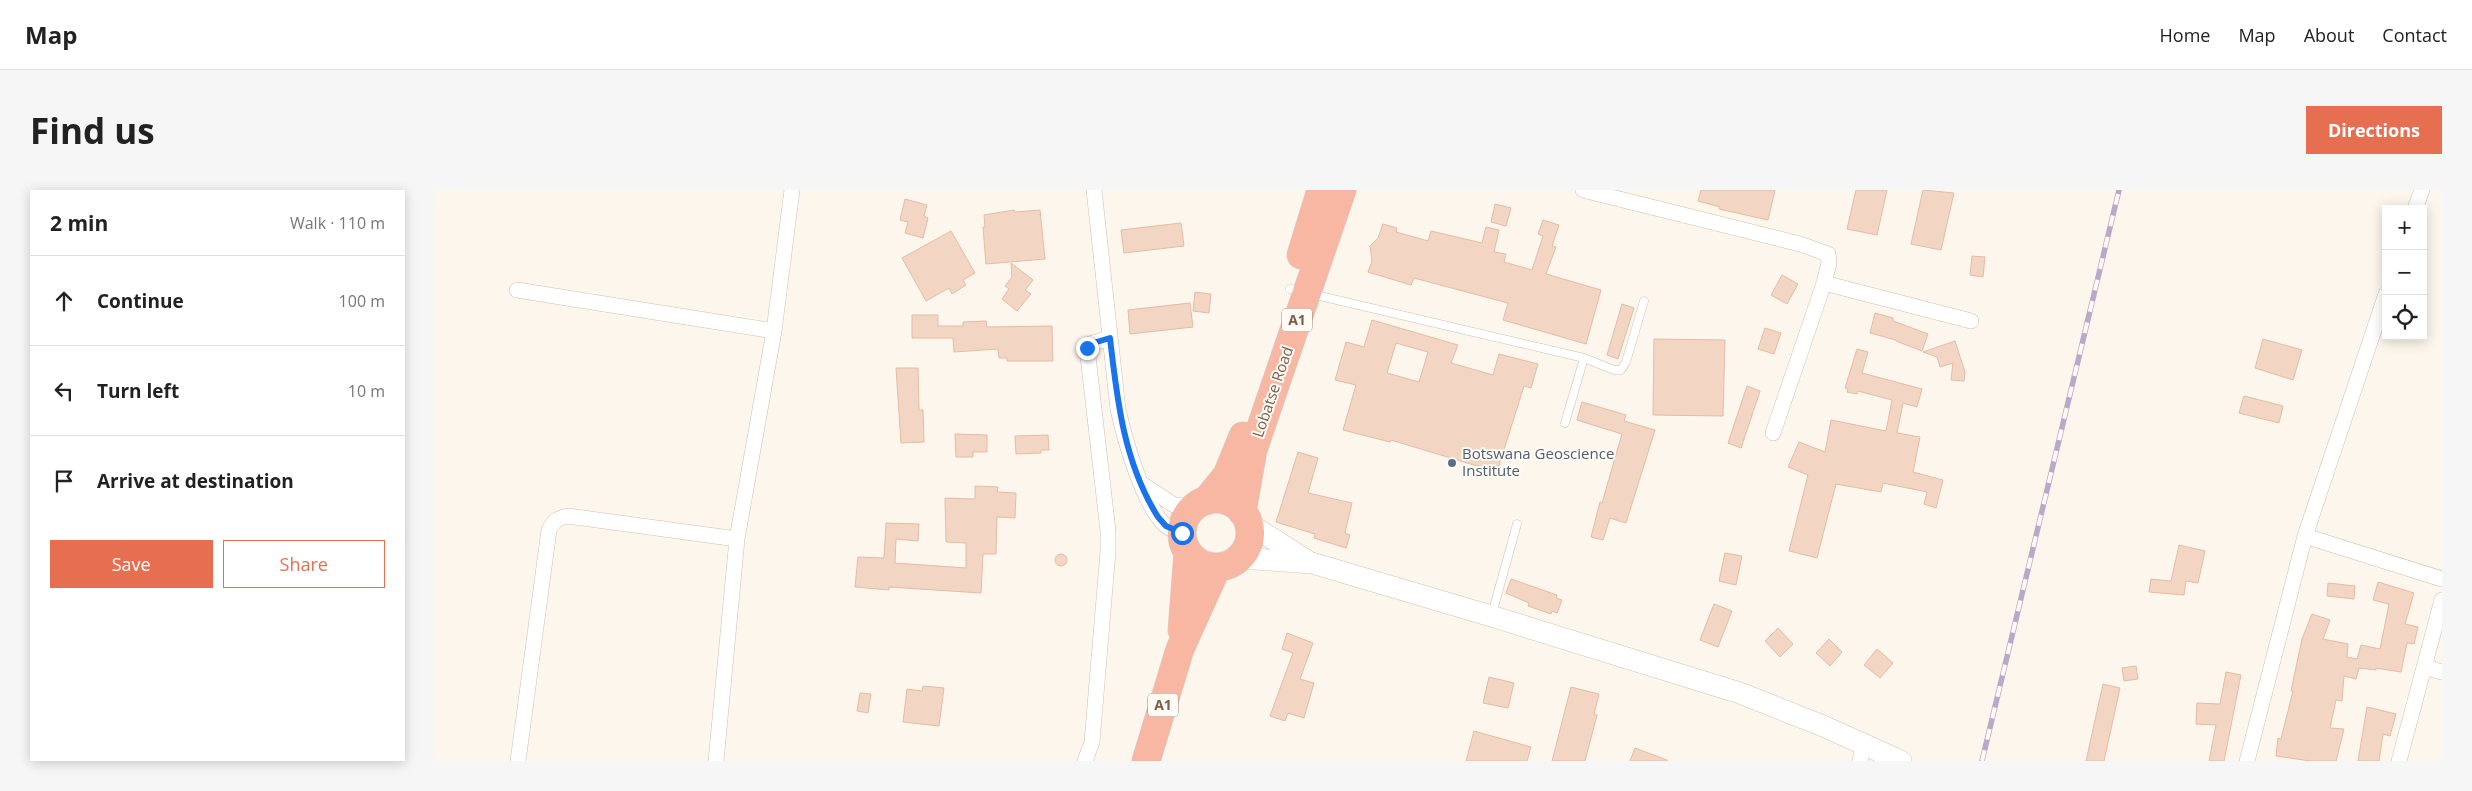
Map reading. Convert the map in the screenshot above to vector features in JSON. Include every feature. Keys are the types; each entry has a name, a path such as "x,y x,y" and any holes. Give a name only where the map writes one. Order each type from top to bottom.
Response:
{"highway":[{"name":"Lobatse Road","path":"1146,761 1181,649 1228,563 1249,541 1245,517 1245,485 1253,450 1298,291 1321,190"},
{"name":"Lobatse Road","path":"1181,649 1185,519 1227,476 1241,444 1298,291 1343,190"},
{"path":"1201,504 1225,502 1245,517"},
{"path":"1185,542 1195,560 1205,566 1228,563"}],"main road":[{"path":"1245,517 1312,563"},
{"path":"1228,563 1312,563 1740,693 1862,752 1901,761"}],"street":[{"path":"715,761 737,539 775,331 792,190"},
{"path":"1094,190 1122,430 1142,484 1158,517 1185,542"},
{"path":"1583,190 1821,250 1829,258 1824,283 1773,433"},
{"path":"2416,205 2422,190"},
{"path":"1824,283 1971,321"},
{"path":"517,290 775,331"},
{"path":"2247,761 2305,536 2386,295"},
{"path":"1085,761 1092,742 1108,551 1108,531 1087,348 1090,344 1110,338"},
{"path":"1142,484 1174,505 1201,504"},
{"path":"518,761 549,530 552,523 557,518 568,516 737,539"},
{"path":"2305,536 2442,579"},
{"path":"2399,761 2442,600"},
{"path":"2424,667 2442,672"}],"lane":[{"path":"1298,291 1584,358 1614,370 1621,370 1626,362 1644,301"},
{"path":"1565,423 1584,358"},
{"path":"1491,616 1517,524"}],"building":[{"path":"1701,190 1775,190 1768,220 1719,209 1720,207 1698,201"},
{"path":"1856,190 1887,190 1877,235 1847,229"},
{"path":"1923,190 1954,193 1941,250 1911,244"},
{"path":"905,199 927,205 924,216 928,218 923,238 905,233 908,222 900,220"},
{"path":"1495,204 1511,208 1506,226 1491,222"},
{"path":"1014,210 1015,212 1040,210 1045,259 986,264 984,215"},
{"path":"1543,220 1559,225 1552,246 1556,247 1546,274 1601,290 1586,344 1503,320 1508,303 1414,278 1411,285 1368,272 1372,261 1370,246 1378,238 1383,224 1397,228 1396,232 1428,241 1431,231 1482,243 1486,227 1499,230 1494,252 1506,254 1504,262 1532,270 1543,236 1538,234"},
{"path":"1181,223 1184,246 1124,253 1121,230"},
{"path":"951,231 975,273 963,280 966,285 952,294 949,288 926,301 902,258"},
{"path":"1972,256 1985,257 1983,277 1970,275"},
{"path":"1011,263 1033,280 1025,290 1031,294 1017,311 1002,299 1009,289 1005,286 1012,277"},
{"path":"1782,275 1798,284 1787,304 1771,295"},
{"path":"1195,292 1211,294 1209,313 1193,311"},
{"path":"1190,303 1193,327 1130,334 1128,310"},
{"path":"1622,304 1634,308 1618,359 1607,355"},
{"path":"1875,313 1893,318 1893,321 1928,334 1922,351 1896,340 1870,333"},
{"path":"912,315 938,315 938,326 963,326 963,322 986,321 987,327 1052,326 1053,361 1007,361 1007,358 999,358 998,349 954,352 953,338 912,338"},
{"path":"1372,320 1458,345 1451,363 1493,375 1499,354 1538,364 1531,388 1524,386 1497,472 1391,440 1390,442 1343,430 1356,385 1335,380 1346,342 1364,347","holes":["1396,343 1428,352 1419,382 1387,373"]},
{"path":"1765,328 1781,333 1774,354 1758,349"},
{"path":"1654,339 1725,340 1723,416 1653,415"},
{"path":"2263,339 2302,350 2293,380 2255,368"},
{"path":"1955,341 1965,372 1964,381 1951,380 1953,363 1940,367 1937,357 1923,352"},
{"path":"1857,349 1868,352 1862,373 1922,389 1917,407 1903,403 1897,433 1920,437 1913,472 1943,480 1936,508 1924,504 1927,492 1883,483 1881,492 1836,484 1817,558 1789,551 1808,475 1788,467 1799,442 1825,452 1831,420 1886,431 1892,400 1858,391 1857,394 1847,392 1848,389 1845,388"},
{"path":"896,368 918,368 919,410 923,410 924,442 901,443"},
{"path":"1747,386 1760,391 1741,448 1728,443"},
{"path":"2244,396 2283,406 2279,423 2239,413"},
{"path":"1582,402 1626,415 1624,421 1655,430 1626,523 1610,518 1603,540 1591,537 1622,434 1577,420"},
{"path":"955,434 987,435 987,452 973,452 973,457 956,457"},
{"path":"1048,435 1049,450 1041,450 1041,453 1016,454 1015,436"},
{"path":"1298,452 1318,458 1308,493 1352,503 1345,533 1350,535 1346,548 1314,538 1315,534 1276,522"},
{"path":"975,486 998,487 997,492 1016,493 1015,518 997,517 996,554 983,554 981,593 889,587 889,590 855,587 858,557 884,558 886,523 919,524 918,541 896,539 895,563 966,568 966,543 946,542 945,498 975,499"},
{"path":"2179,545 2205,551 2198,583 2186,581 2184,595 2149,592 2151,579 2171,581"},
{"path":"1725,553 1742,556 1736,585 1719,581"},
{"path":"1059,554 1063,554 1067,560 1063,566 1059,566 1055,562 1055,558"},
{"path":"1511,579 1557,595 1556,598 1562,600 1557,613 1552,611 1551,614 1528,606 1529,603 1506,593"},
{"path":"2378,582 2414,593 2405,624 2418,627 2414,644 2407,643 2401,672 2376,668 2376,670 2359,668 2356,679 2344,676 2342,701 2336,700 2330,728 2344,729 2336,761 2310,761 2276,756 2278,738 2281,739 2293,691 2291,691 2302,639 2312,614 2330,620 2323,639 2348,644 2347,657 2357,659 2361,645 2380,649 2389,604 2373,600"},
{"path":"2328,583 2355,586 2354,599 2327,596"},
{"path":"1714,604 1732,611 1718,647 1700,640"},
{"path":"1778,628 1793,644 1780,657 1765,641"},
{"path":"1287,633 1313,643 1300,679 1314,683 1304,718 1288,713 1285,721 1270,716 1293,653 1282,649"},
{"path":"1829,639 1842,652 1830,666 1816,653"},
{"path":"1877,649 1893,663 1880,678 1864,665"},
{"path":"2136,666 2138,679 2124,681 2122,668"},
{"path":"2226,672 2241,675 2224,761 2209,761 2216,725 2196,724 2197,703 2220,704"},
{"path":"1489,677 1514,683 1508,708 1483,703"},
{"path":"2103,684 2120,688 2104,761 2086,761"},
{"path":"923,686 944,688 939,726 903,722 907,689 922,691"},
{"path":"1571,687 1599,694 1594,714 1597,715 1585,761 1552,761"},
{"path":"860,693 871,694 868,713 857,711"},
{"path":"2367,707 2396,714 2390,736 2383,734 2379,761 2358,761"},
{"path":"1474,731 1531,747 1527,761 1466,761"},
{"path":"1635,748 1667,760 1667,761 1630,761"}],"railway":[{"path":"1982,761 2119,190"}],"place":[{"name":"Botswana Geoscience Institute","path":"1452,463"}],"route":[{"path":"1087,348 1089,344 1110,338 1118,409 1129,452 1158,517 1166,526 1182,533"}]}
